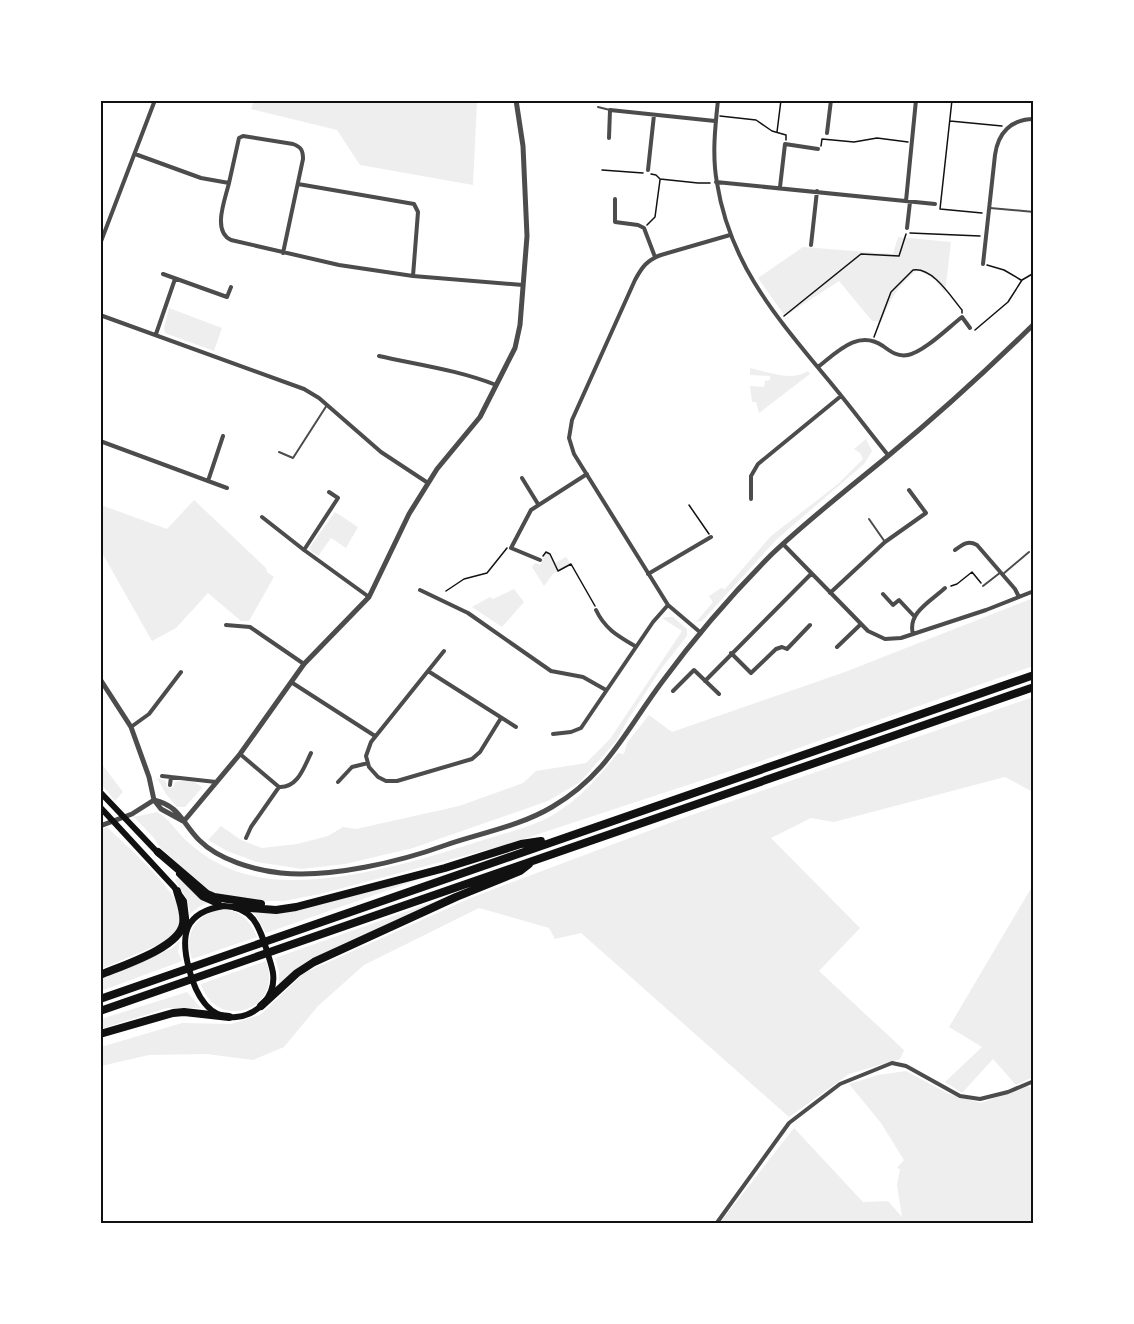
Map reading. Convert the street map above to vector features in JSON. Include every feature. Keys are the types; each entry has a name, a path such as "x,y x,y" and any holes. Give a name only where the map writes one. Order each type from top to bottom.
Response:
{"highway":[{"path":"100,999 1034,675"},
{"path":"100,1011 1034,687"},
{"path":"236,907 276,910 323,901 445,868 521,844 558,839"},
{"path":"158,852 214,897 265,905 323,901"},
{"path":"261,1006 297,973 314,962 456,897 520,871 535,859"},
{"path":"100,975 173,941 180,932 183,915 177,891"},
{"path":"156,950 168,948 186,930"},
{"path":"100,1034 173,1013 229,1017"}],"main road":[{"path":"100,792 202,897 224,906 236,907 251,917 259,927 273,972 273,987 261,1006 244,1016 229,1017 210,1009 202,1001 185,955 186,906 168,878 101,807"},
{"path":"186,930 202,911 224,906"}],"street":[{"path":"100,244 155,100"},
{"path":"184,821 240,754 304,664 369,597 400,530 428,483 480,417 517,343 524,286 527,214 523,146 516,100"},
{"path":"718,100 714,155 717,182 730,235 751,279 780,320 888,455"},
{"path":"827,133 831,100"},
{"path":"907,228 916,100"},
{"path":"609,138 610,110 716,121"},
{"path":"648,170 654,115"},
{"path":"984,264 996,145 1000,134 1009,126 1022,120 1034,119"},
{"path":"283,253 303,159 302,150 299,146 243,136 239,138 221,223 221,232 224,237 283,253 339,265 413,276 524,286"},
{"path":"780,187 785,144 818,148"},
{"path":"135,154 201,178 229,183"},
{"path":"717,182 935,204"},
{"path":"298,184 417,206 413,276"},
{"path":"811,245 816,191"},
{"path":"615,198 615,222 644,228 656,257"},
{"path":"701,633 668,605 587,474 571,447 569,438 570,426 635,280 646,263 656,257 730,235"},
{"path":"163,274 227,297 231,287"},
{"path":"156,334 175,279"},
{"path":"100,315 312,393 381,452 428,483"},
{"path":"818,367 855,340 872,340 896,354 911,354 962,317 970,328"},
{"path":"100,826 132,814 154,800 164,802 178,812 203,843 226,857 258,869 299,874 355,868 403,859 520,821 550,808 586,783 602,767 617,749 663,680 701,633 783,544 968,388 1034,324"},
{"path":"379,356 458,371 497,385"},
{"path":"751,499 751,479 758,464 841,396"},
{"path":"208,481 223,436"},
{"path":"100,441 228,488"},
{"path":"540,560 511,548 528,514 538,504 587,474"},
{"path":"522,478 538,504"},
{"path":"831,593 885,542 926,513 909,490"},
{"path":"304,550 338,498 329,492"},
{"path":"262,517 369,597"},
{"path":"648,574 711,537"},
{"path":"955,550 964,543 974,543 1002,573 1015,589 1018,597"},
{"path":"783,544 871,634 879,638 896,639 913,634 976,614 1034,591"},
{"path":"705,681 811,573"},
{"path":"913,634 911,624 915,616 945,588"},
{"path":"420,590 468,613 546,669 555,673 578,676 606,690"},
{"path":"883,594 893,604 899,600 915,616"},
{"path":"553,734 575,732 581,728 635,646 668,605"},
{"path":"596,610 609,630 635,646"},
{"path":"837,647 861,624"},
{"path":"226,625 250,627 304,664"},
{"path":"731,654 751,673 776,649 782,647 787,649 810,625"},
{"path":"444,651 375,736 367,750 368,763 378,777 392,781 468,761 480,752 501,718"},
{"path":"673,691 694,670 719,694"},
{"path":"428,671 516,727"},
{"path":"131,727 149,714 181,672"},
{"path":"100,679 131,727 149,777 154,800"},
{"path":"291,682 375,736"},
{"path":"240,754 279,787 287,787 293,784 312,753"},
{"path":"338,782 352,767 368,763"},
{"path":"162,776 216,782"},
{"path":"170,786 171,777"},
{"path":"246,838 279,787"},
{"path":"716,1224 789,1123 840,1084 892,1063 906,1066 960,1096 980,1099 1008,1092 1034,1081"}],"lane":[{"path":"598,107 610,110"},
{"path":"990,208 1034,212"},
{"path":"279,452 293,458 327,405"},
{"path":"869,519 885,542"},
{"path":"983,586 1029,552"}],"path":[{"path":"777,133 780,100"},
{"path":"952,100 940,209 984,213 990,208"},
{"path":"716,116 756,120 777,133 786,135 785,144"},
{"path":"950,120 1009,126"},
{"path":"818,148 821,149 822,139 854,142 877,138 912,142"},
{"path":"602,170 656,175 660,179 698,183 717,182"},
{"path":"644,228 655,217 660,179"},
{"path":"780,320 861,254 899,256 906,233 987,237"},
{"path":"984,264 1004,270 1022,280"},
{"path":"872,340 891,292 913,270 917,269 933,276 962,310 962,317"},
{"path":"970,328 973,332 1008,302 1022,280 1034,273"},
{"path":"689,505 711,537"},
{"path":"446,591 464,579 487,573 504,554 507,547 511,548"},
{"path":"540,560 546,552 550,554 558,571 571,564 596,610"},
{"path":"945,588 957,584 972,572 983,586"}],"shaded area":[{"path":"254,101 477,101 473,185 360,165 337,130 251,109"},
{"path":"898,237 951,242 945,293 933,278 917,270 895,293 881,322 872,321 839,281 785,316 758,278 803,247 893,254"},
{"path":"169,308 222,328 214,351 165,333"},
{"path":"750,368 787,376 808,371 810,374 759,413 756,402 752,402 750,386 764,387 765,381 770,380 770,376 750,375"},
{"path":"866,439 872,451 864,464 776,540 702,621 696,622 713,602 709,596 721,588 725,589 771,536 838,484 863,459 854,449"},
{"path":"194,500 274,577 249,621 241,621 208,593 176,628 152,641 101,551 101,505 167,529"},
{"path":"335,512 358,527 346,548 331,538 318,556 311,551 310,547"},
{"path":"546,552 550,554 555,563 566,557 571,564 553,574 544,586 532,567 535,563 540,565"},
{"path":"514,589 524,602 502,627 472,607 490,597 493,599"},
{"path":"1033,598 1033,666 767,759 505,845 320,894 284,901 259,901 210,893 159,846 134,817 157,812 202,854 217,863 241,873 275,879 304,880 334,877 426,858 519,829 556,813 582,793 618,753 624,754 627,743 649,715 672,732 845,672"},
{"path":"673,617 687,629 687,636 661,669 617,740 580,782 548,801 413,848 345,864 302,869 257,862 227,851 208,840 221,826 241,840 262,848 297,844 328,836 343,827 356,829 459,806 523,783 536,771 586,763 610,739 682,631 662,618"},
{"path":"1033,697 1033,792 1005,777 834,822 811,818 771,838 860,928 819,971 904,1050 900,1059 849,1074 789,1117 581,933 555,939 549,928 479,908 364,965 318,1006 284,1047 253,1060 207,1054 149,1055 101,1066 101,1047 182,1023 231,1024 260,1015 304,973 473,897 683,818"},
{"path":"101,763 123,792 115,801 101,784"},
{"path":"157,778 166,781 167,787 173,788 175,782 186,781 197,783 202,788 185,807 177,807"},
{"path":"107,827 162,881 178,905 181,920 178,930 169,940 101,969 100,830"},
{"path":"179,877 208,903 190,914 187,899 175,880"},
{"path":"426,877 266,933 252,909 272,911"},
{"path":"1033,885 1033,1077 1016,1085 993,1059 962,1093 945,1082 982,1047 949,1027"},
{"path":"450,896 315,959 279,987 279,972 275,958"},
{"path":"221,909 234,911 244,917 257,937 192,959 189,941 194,927 205,916"},
{"path":"180,941 178,952 182,961 101,991 101,979 172,948"},
{"path":"266,961 269,978 266,992 258,1003 246,1009 233,1011 220,1008 209,999 201,984"},
{"path":"187,992 201,1008 167,1008 101,1029 101,1019"},
{"path":"906,1071 949,1094 981,1103 1026,1086 1033,1088 1033,1223 719,1224 794,1128 863,1202 888,1201 902,1217 897,1185 900,1169 897,1168 904,1160 881,1123 849,1084 878,1075"}]}
